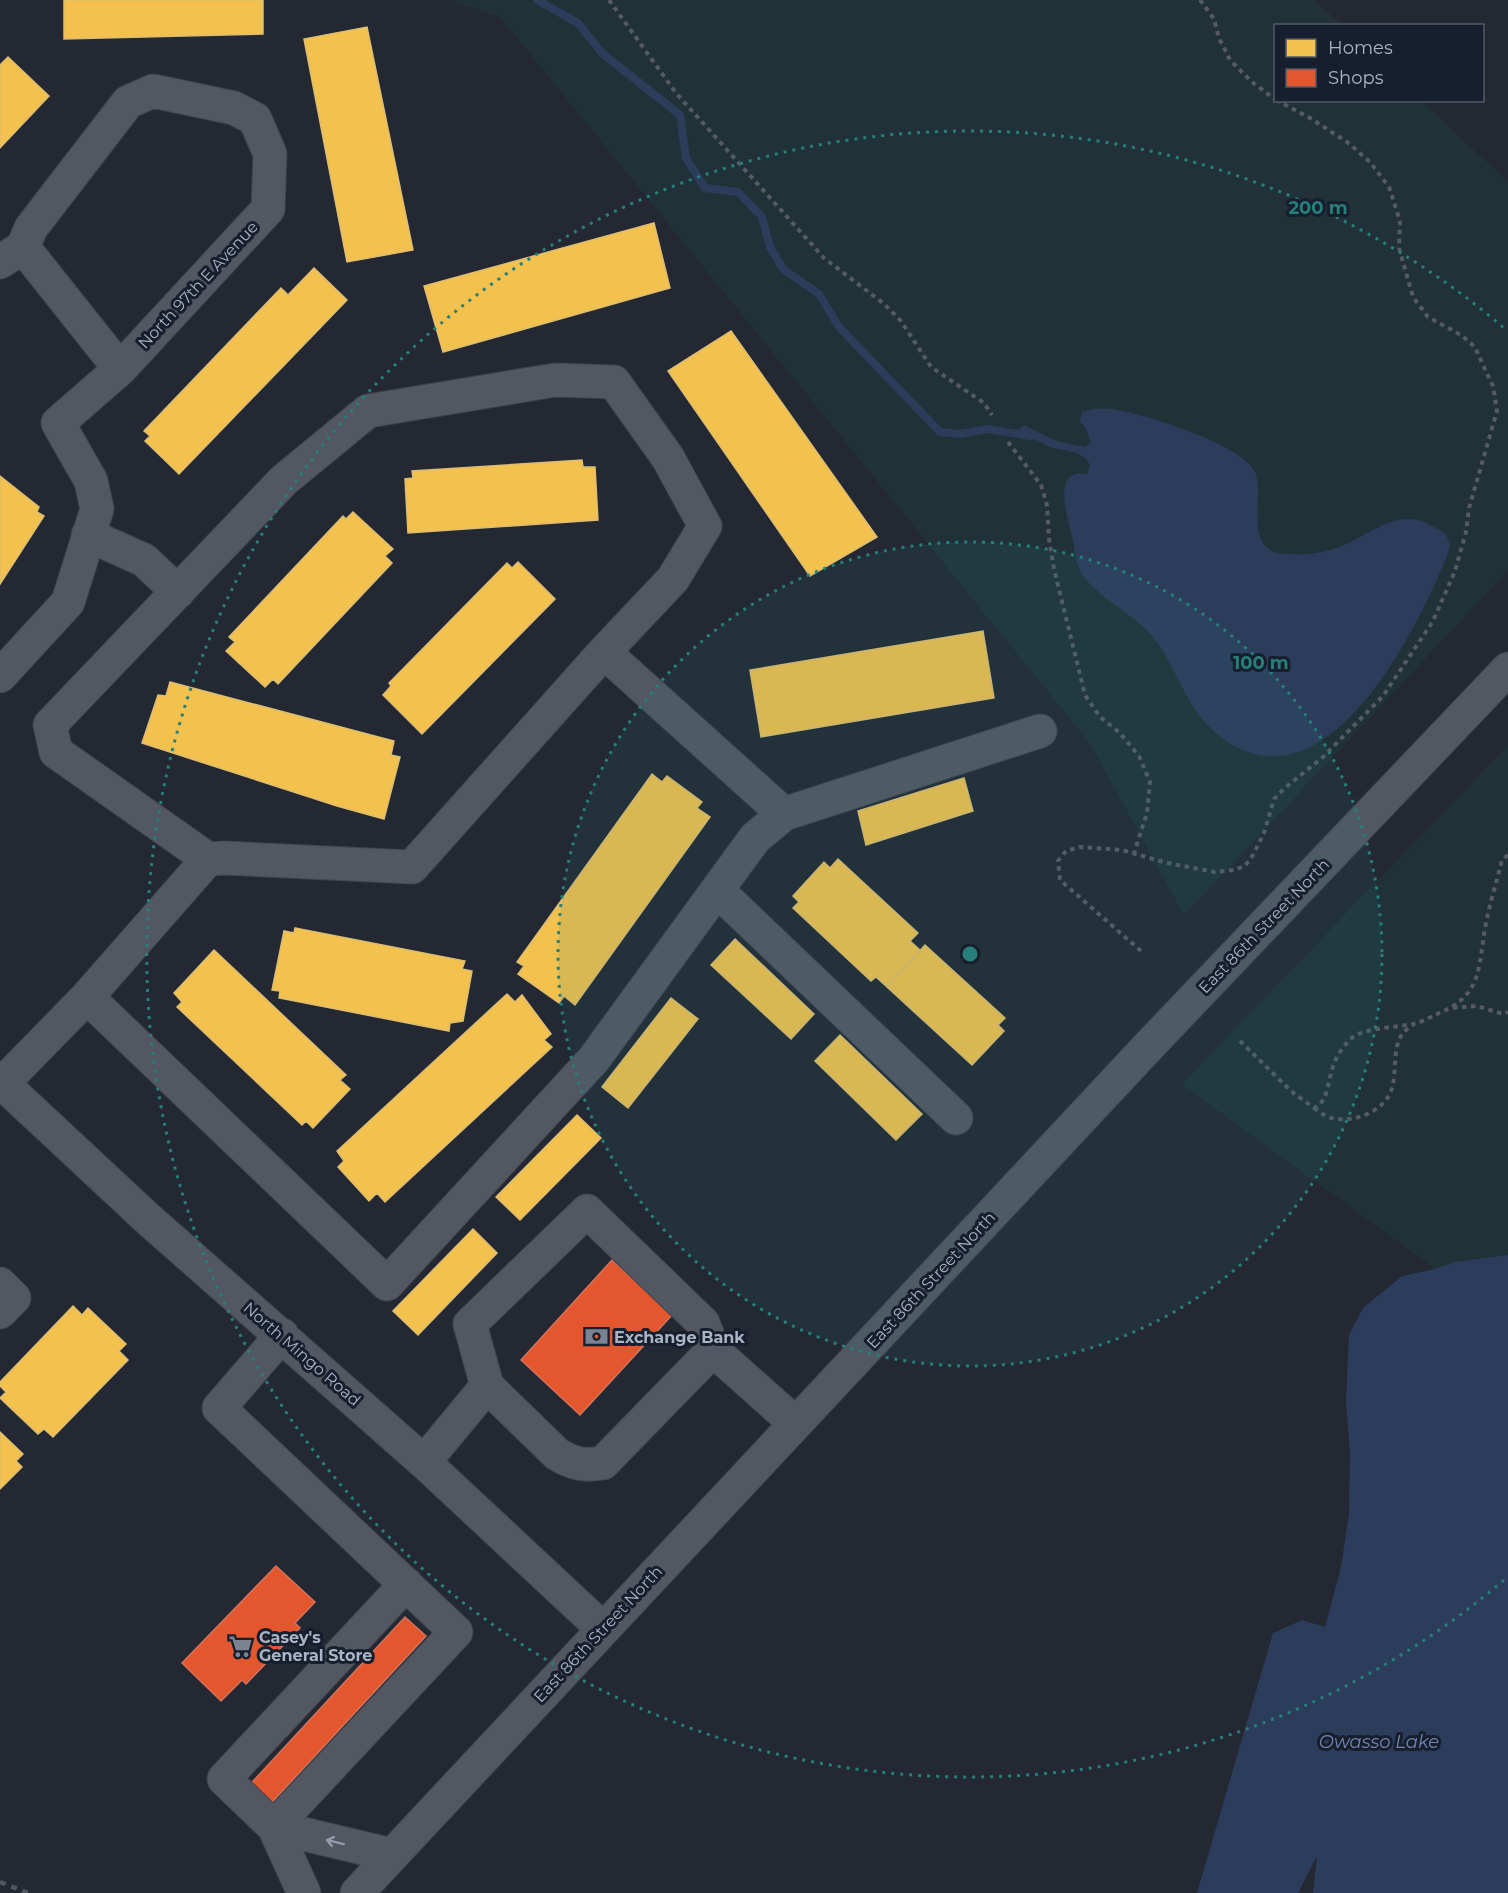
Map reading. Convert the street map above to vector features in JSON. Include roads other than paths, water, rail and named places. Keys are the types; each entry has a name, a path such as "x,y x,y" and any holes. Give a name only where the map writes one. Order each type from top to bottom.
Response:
{"street":[{"name":"North 97th E Avenue","path":"0,676 68,602 97,509 91,481 58,423 120,369 268,209 270,154 255,119 234,108 153,91 128,102 12,254 120,369"},
{"path":"555,380 614,382 668,458 705,526 673,579 604,652 412,867 208,859 56,752 50,725 284,480 368,411 555,380"},
{"path":"88,535 144,560 178,592"},
{"path":"604,652 784,814"},
{"name":"East 86th Street North","path":"357,1893 1137,1059 1508,669"},
{"path":"87,997 387,1284 594,1059 755,838 784,814 1040,731"},
{"path":"1,1083 87,997 208,859"},
{"path":"718,891 956,1118"},
{"name":"North Mingo Road","path":"1,1083 148,1219 424,1462 603,1629"},
{"path":"713,1350 603,1462 586,1465 570,1462 557,1454 488,1386 470,1324 587,1211 703,1323 713,1350 795,1424"},
{"path":"0,1284 14,1298 0,1312"},
{"path":"274,1827 456,1632 219,1408 282,1335"},
{"path":"424,1462 488,1386"},
{"path":"303,1893 274,1827 224,1779 406,1584"},
{"path":"274,1827 392,1855"}],"water":[{"path":"1093,409 1125,411 1166,423 1212,441 1247,462 1255,472 1257,482 1257,516 1260,537 1265,546 1274,552 1314,554 1328,551 1385,524 1400,520 1418,520 1446,534 1450,545 1447,556 1413,629 1388,669 1360,707 1327,736 1292,754 1255,754 1216,733 1190,702 1157,642 1149,632 1085,578 1077,562 1064,497 1068,479 1075,474 1087,474 1090,465 1082,455 1050,447 1017,431 1024,425 1056,441 1085,447 1091,442 1085,427 1080,422 1082,412"},
{"name":"Owasso Lake","path":"1508,1255 1508,1893 1313,1893 1317,1856 1298,1893 1197,1893 1273,1633 1302,1620 1325,1627 1341,1567 1349,1514 1350,1453 1346,1402 1349,1335 1363,1308 1402,1276 1435,1269 1454,1262"}],"waterway":[{"path":"537,0 578,23 602,53 680,115 686,158 705,188 738,192 762,217 770,247 783,269 819,294 839,327 940,432 959,434 988,429 1030,436"}],"railway":[{"path":"0,1882 28,1893"}],"place":[{"name":"Exchange Bank","path":"596,1337"},
{"name":"Casey's General Store","path":"241,1646"}]}
